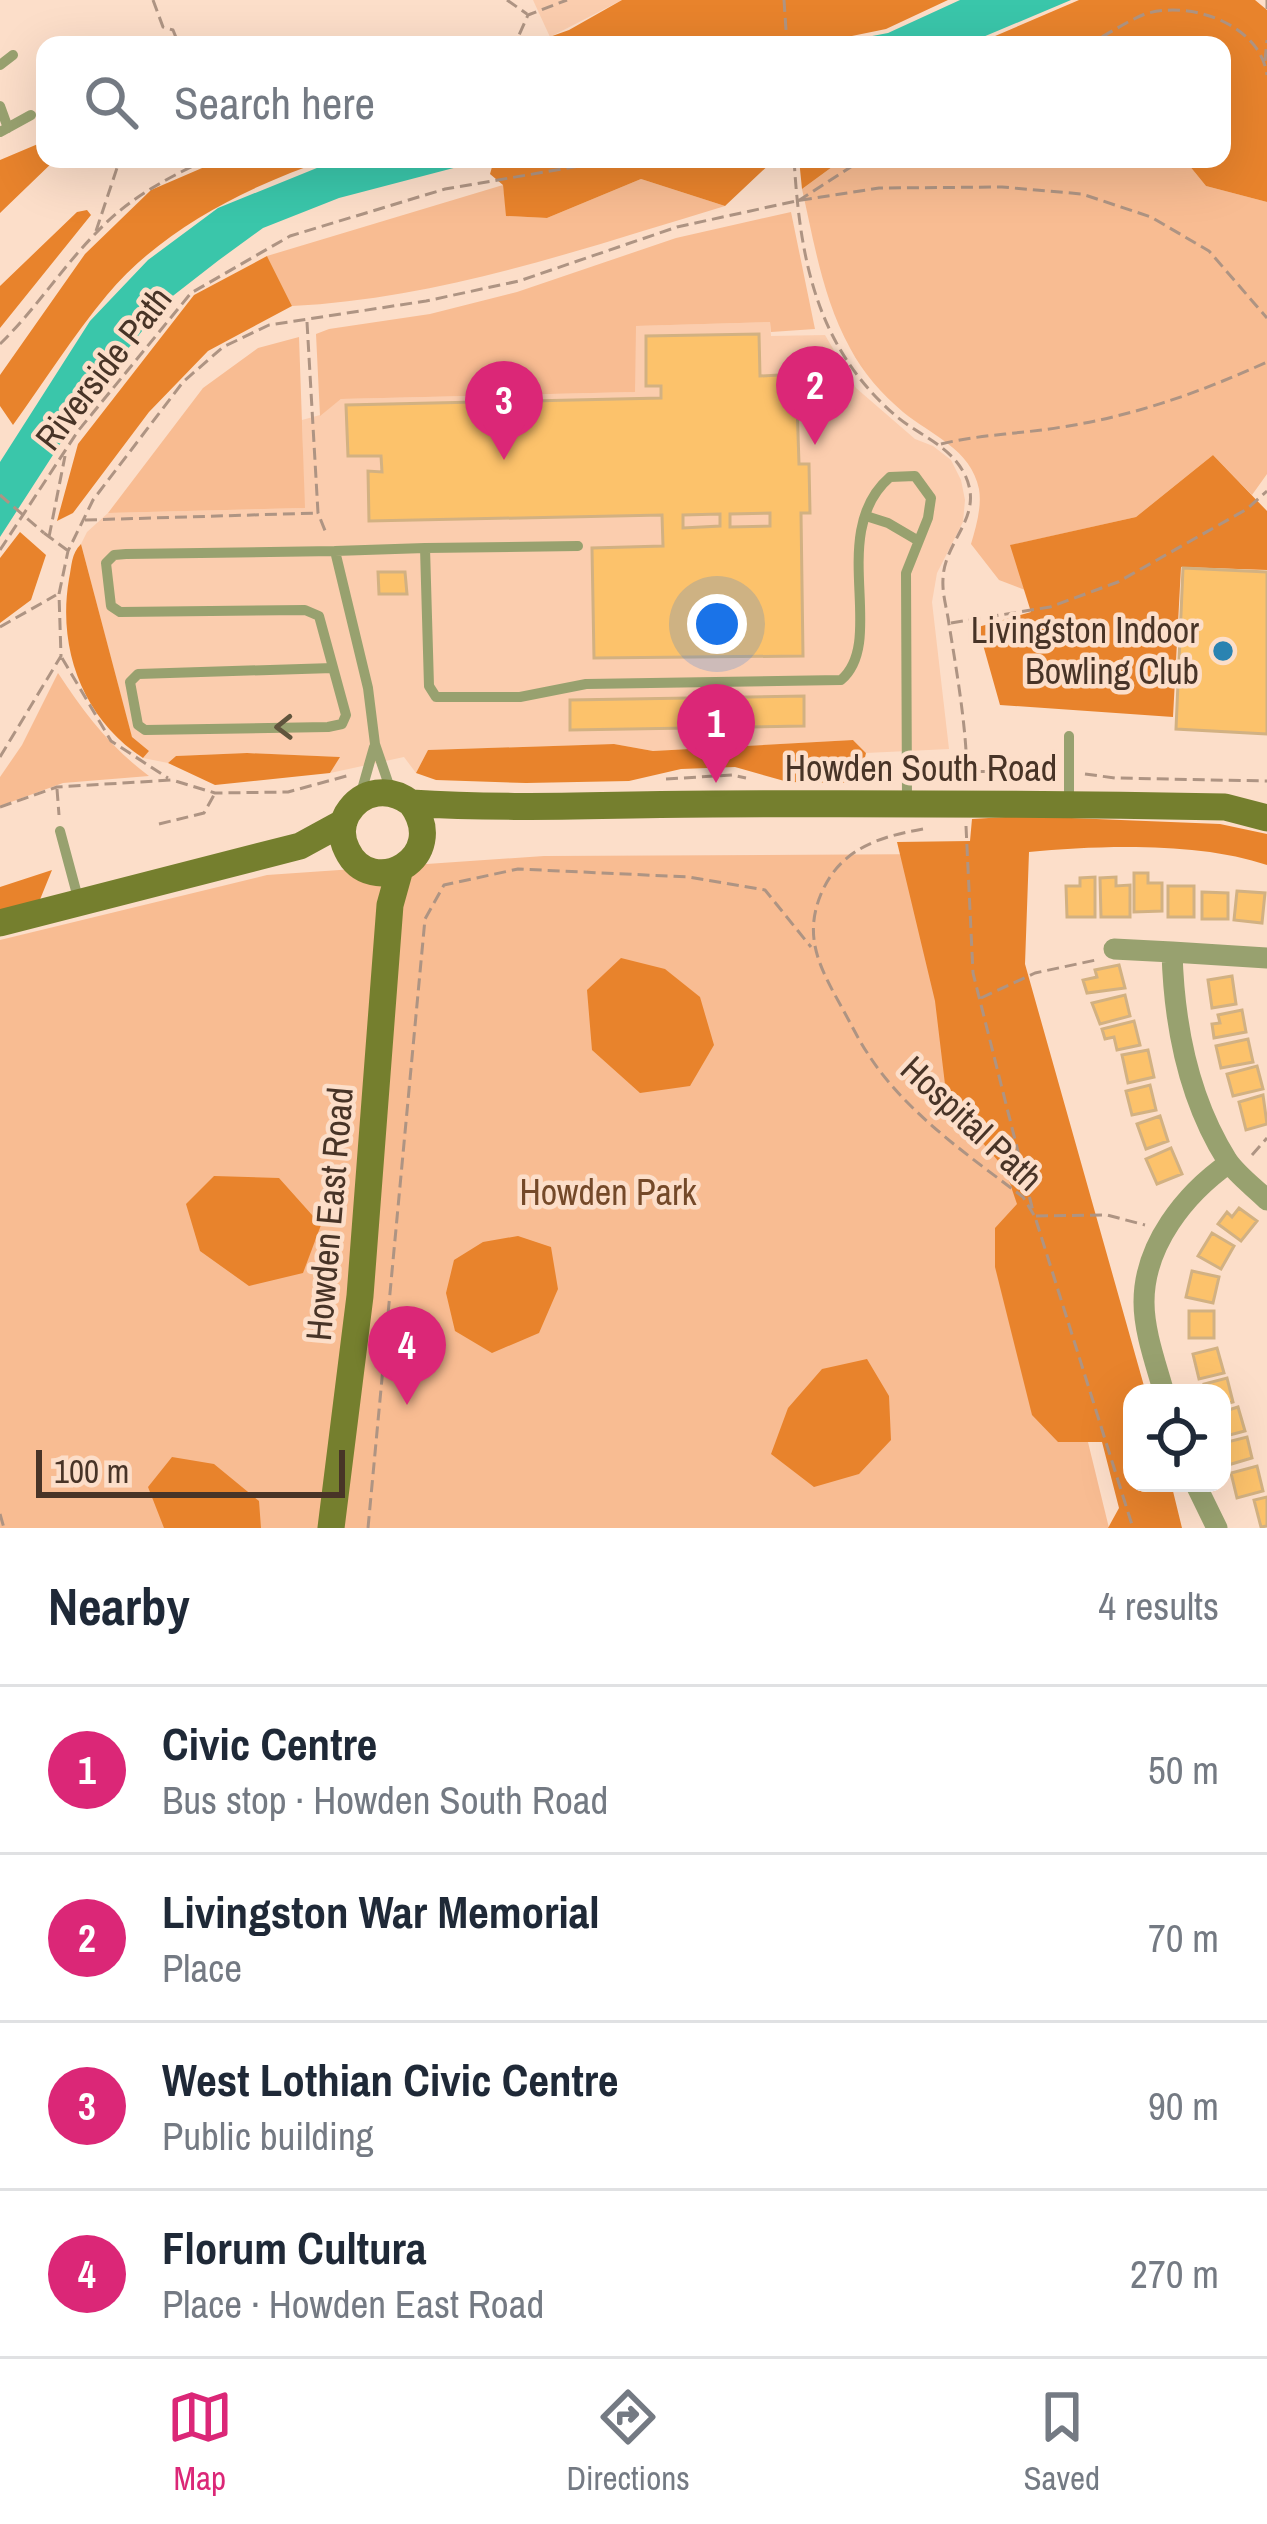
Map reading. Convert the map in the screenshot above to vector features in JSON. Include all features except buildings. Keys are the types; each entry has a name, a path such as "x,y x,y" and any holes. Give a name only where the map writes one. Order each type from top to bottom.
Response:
{"main road":[{"name":"Howden South Road","path":"0,922 300,846 381,792 501,809 585,804 907,803 966,814 1070,805 1225,807 1267,818"},
{"path":"388,871 416,856 424,836 418,813 402,798"},
{"name":"Howden South Road","path":"424,836 501,809"},
{"path":"348,854 343,838 351,811"},
{"name":"Howden South Road","path":"300,846 348,854 388,871"},
{"name":"Howden East Road","path":"332,1528 360,1296 390,905 388,871"}],"street":[{"path":"1114,949 1267,958"},
{"path":"1172,952 1178,1028 1188,1071 1228,1163 1264,1191"},
{"path":"1162,1384 1144,1299 1151,1262 1190,1195 1228,1163"},
{"path":"1199,1492 1217,1528"}],"lane":[{"path":"0,65 13,55"},
{"path":"0,106 4,130 31,116"},
{"path":"425,548 429,686 436,697 520,697 586,684 841,680 859,658 859,534 878,488 890,477 915,476 931,498 906,573 907,803"},
{"path":"866,516 917,540"},
{"path":"333,668 138,674 130,682 130,693 138,724 145,730 328,727 342,724 346,715 322,621 311,612 120,612 111,606 109,558 578,546"},
{"path":"335,550 368,688 375,744 402,798"},
{"path":"1069,736 1070,805"},
{"path":"351,811 375,744"},
{"path":"60,830 79,901"}],"path":[{"path":"153,0 163,27 175,36"},
{"path":"507,0 528,15"},
{"path":"518,36 528,15 567,0"},
{"path":"784,0 786,36"},
{"path":"1267,0 1267,9"},
{"path":"1103,36 1149,12 1198,10 1248,38 1265,63"},
{"path":"1267,40 1267,75"},
{"path":"96,232 117,168"},
{"path":"0,344 29,316 96,232 152,185 188,168"},
{"name":"Riverside Path","path":"0,550 67,449 191,293 290,236 445,189 568,168"},
{"name":"Hospital Path","path":"795,168 796,201 821,318 836,346 861,382 897,417 940,444 956,461 970,489 966,527 942,576 967,772 974,974 1034,1216 1132,1528"},
{"path":"796,201 849,168"},
{"path":"172,780 111,741 61,656 59,594 68,550 105,483 183,382 223,347 269,326 519,281 677,227 796,201 879,188 1002,187 1082,194 1150,217 1209,251 1267,318"},
{"path":"307,321 317,513 335,550"},
{"path":"940,444 978,434 1061,428 1149,409 1267,362"},
{"path":"47,535 67,449"},
{"path":"949,624 1050,608 1118,582 1247,509 1267,491"},
{"path":"0,496 68,550"},
{"path":"83,520 317,513"},
{"path":"0,627 59,594"},
{"path":"0,757 61,656"},
{"path":"57,788 60,830"},
{"path":"159,824 204,813 215,793"},
{"path":"816,954 812,923 837,865 863,845 921,830"},
{"name":"Hospital Path","path":"368,1528 424,919 444,885 518,869 689,877 765,890 816,954 868,1056 915,1109 1023,1197 1034,1216"},
{"path":"980,999 1035,974 1103,958 1114,949"},
{"path":"1034,1216 1107,1215 1165,1233"},
{"path":"0,1514 4,1528"}],"shaded area":[{"path":"533,0 622,0 552,36"},
{"path":"622,0 948,0 886,29 852,36 552,36"},
{"path":"1079,0 1255,0 1267,10 1267,202 1206,186 1191,168 1231,168 1231,36 995,36"},
{"path":"36,145 36,168 47,168 0,213 0,160"},
{"path":"202,168 305,168 208,212 154,249 94,311 13,425 0,406 0,375 85,254 151,190"},
{"path":"492,168 765,168 725,206 641,179 547,218 506,216 503,185 490,174"},
{"path":"800,168 831,168 802,189"},
{"path":"87,210 91,215 0,328 0,286 77,212"},
{"path":"267,256 292,306 208,351 149,412 73,513 57,521 78,444 194,295"},
{"path":"770,322 771,336 825,335 856,388 915,439 951,460 961,480 963,522 937,573 932,602 949,749 866,753 853,740 653,751 614,744 428,750 416,773 404,757 330,773 339,757 247,753 176,756 168,763 143,758 149,751 132,738 81,544 108,513 304,508 302,420 320,415 341,399 634,392 635,326"},
{"path":"1213,455 1267,511 1267,570 1181,567 1173,717 1000,705 978,627 1031,612 1010,545 1136,517"},
{"path":"20,532 46,555 31,600 0,623 0,558"},
{"path":"81,544 132,737 149,751 143,758 104,723 90,703 71,656 66,605 72,560"},
{"path":"853,740 866,753 859,783 788,782 735,767 681,769 629,781 526,783 436,780 416,773 428,750 614,744 653,751"},
{"path":"176,756 340,757 330,773 215,785 168,763"},
{"path":"1022,816 1220,824 1267,834 1267,865 1181,849 1029,852 1025,964 1143,1384 1123,1384 1123,1492 1173,1492 1182,1528 1108,1528 1119,1508 1102,1442 1058,1442 1032,1415 995,1267 995,1228 1017,1204 1005,1169 947,1101 935,1001 897,842 970,841 972,819"},
{"path":"52,870 39,902 0,912 0,887"},
{"path":"621,958 665,969 700,997 714,1045 690,1086 640,1093 592,1050 587,990"},
{"path":"214,1176 279,1178 321,1225 303,1273 249,1286 200,1251 186,1204"},
{"path":"518,1236 551,1247 558,1289 539,1333 492,1353 455,1331 446,1293 454,1260 483,1242"},
{"path":"867,1359 889,1396 891,1440 859,1474 814,1487 771,1454 788,1408 822,1369"},
{"path":"172,1457 214,1464 259,1501 261,1528 164,1528 148,1487"}],"green space":[{"path":"831,168 1191,168 1206,186 1267,202 1267,474 1252,495 1213,455 1136,517 1011,545 1025,590 999,580 971,544 980,496 968,463 903,412 874,383 850,348 820,270 802,189"},
{"path":"641,179 725,206 511,269 348,301 292,306 267,256 503,185 507,216 547,218"},
{"path":"791,212 815,329 771,332 770,322 636,326 635,392 341,399 320,416 316,334 430,314 517,292 676,238"},
{"path":"299,337 305,508 108,513 203,388 258,348"},
{"path":"58,673 99,729 149,776 63,783 0,806 0,777 22,745"},
{"name":"Howden Park","path":"944,854 1109,1528 0,1528 0,940 267,875 544,856"}],"water":[{"path":"960,0 1071,0 985,36 872,36"},
{"path":"317,168 454,168 339,198 263,228 165,302 93,393 0,537 0,462 90,321 148,260 218,208"}],"place":[{"name":"Livingston War Memorial","path":"815,445"},
{"name":"West Lothian Civic Centre","path":"504,460"},
{"name":"Livingston Indoor Bowling Club","path":"1223,651"},
{"name":"Civic Centre","path":"716,783"},
{"name":"Florum Cultura","path":"407,1405"}]}
